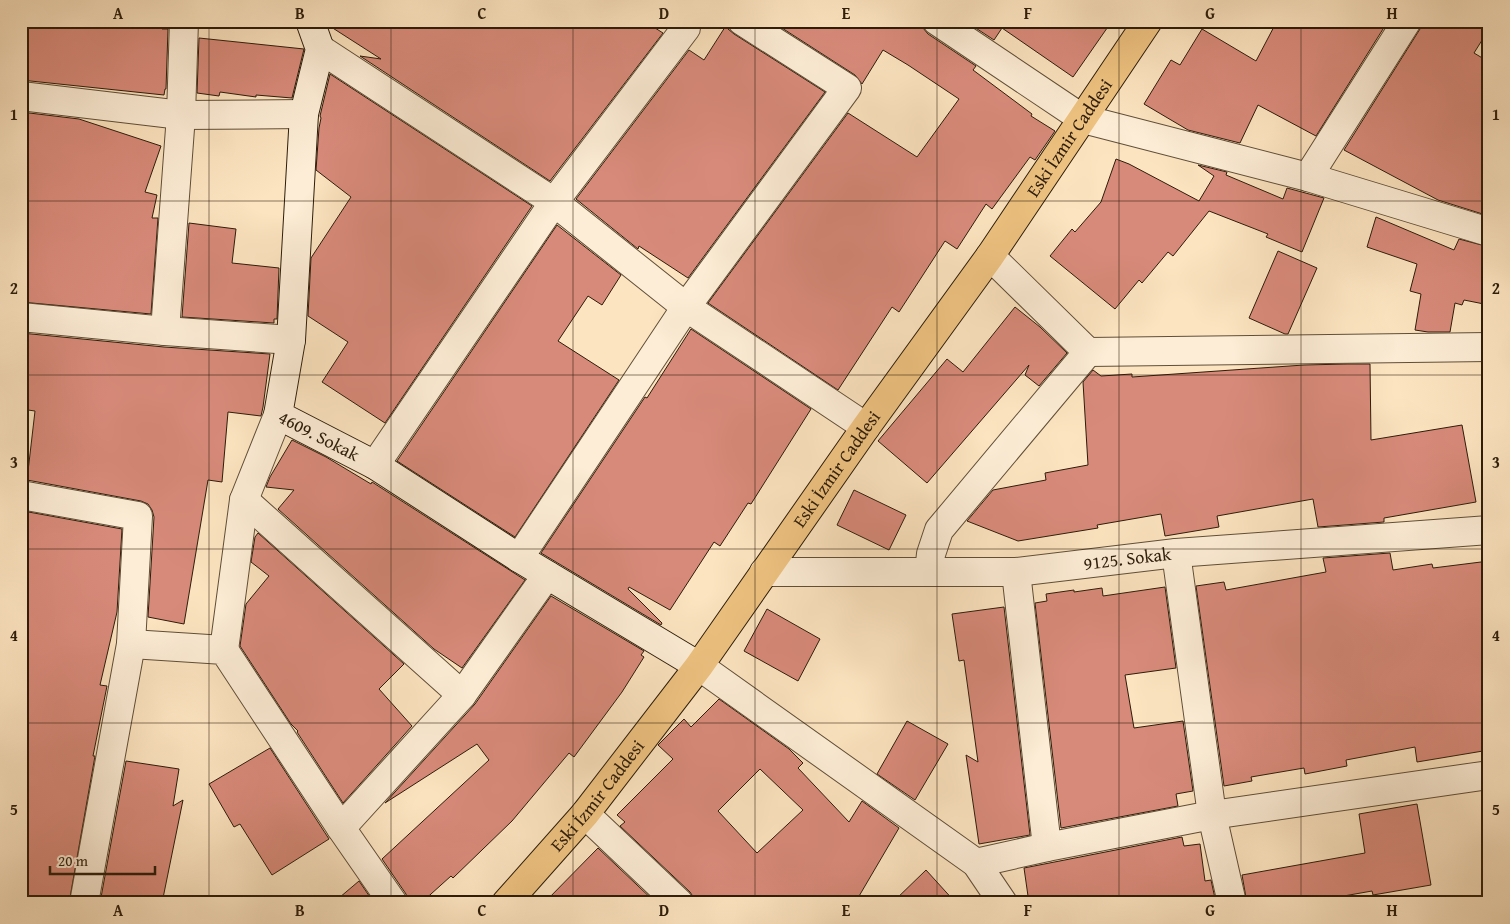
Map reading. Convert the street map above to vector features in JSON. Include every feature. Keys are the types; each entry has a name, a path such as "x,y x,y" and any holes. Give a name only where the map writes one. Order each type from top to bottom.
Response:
{"main road":[{"name":"Eski İzmir Caddesi","path":"506,903 585,814 699,666 866,426 990,256 1148,21"}],"street":[{"path":"165,331 181,115 184,21"},
{"path":"310,21 320,49 554,202 686,307 866,426"},
{"path":"519,558 686,307 847,88 742,21"},
{"path":"937,21 1083,119 1308,176 1489,232"},
{"path":"1308,176 1407,21"},
{"path":"375,465 554,202 689,24"},
{"name":"4609. Sokak","path":"320,49 304,114 291,340 278,415 375,465 519,558 699,666 976,863"},
{"path":"21,96 181,115 304,114"},
{"path":"990,256 1088,352 1489,347"},
{"path":"21,317 165,331 291,340"},
{"path":"929,572 931,554 939,530 1088,352"},
{"path":"278,415 244,500 224,650 341,828 393,903"},
{"path":"21,495 138,516 131,644 84,903"},
{"path":"244,500 462,695"},
{"name":"9125. Sokak","path":"764,572 1016,572 1176,554 1489,530"},
{"path":"1176,554 1212,815 1232,903"},
{"path":"1016,572 1048,847"},
{"path":"341,828 462,695 547,575"},
{"path":"131,644 224,650"},
{"path":"1003,903 976,863 1212,815 1489,775"},
{"path":"585,814 679,903"}],"building":[{"path":"21,21 163,21 162,29 168,29 166,89 164,95 21,80"},
{"path":"327,21 644,21 663,33 550,181 360,56 381,59 328,25"},
{"path":"771,21 922,21 923,28 928,34 976,66 973,70 1032,114 1031,116 1055,131 1035,160 1030,157 992,209 986,204 957,249 945,241 899,312 892,307 838,390 708,303 848,113 917,157 959,99 883,50 862,84 855,75"},
{"path":"965,21 1112,21 1073,77 1002,28 994,40"},
{"path":"1277,21 1388,21 1316,136 1258,105 1240,143 1188,130 1144,104 1171,60 1180,65 1202,29 1256,61"},
{"path":"1423,21 1489,21 1489,29 1474,53 1489,62 1489,216 1438,200 1344,150 1420,29"},
{"path":"727,24 728,29 734,34 825,92 688,278 639,246 638,249 576,199 689,50 704,60"},
{"path":"199,38 304,49 292,98 256,95 256,97 220,92 219,96 197,93"},
{"path":"330,74 532,206 385,423 322,382 348,342 308,316 311,258 351,197 316,170 320,116"},
{"path":"21,112 79,119 161,146 145,192 157,195 152,218 158,218 151,314 21,302"},
{"path":"1116,159 1199,201 1214,176 1198,165 1227,172 1226,175 1283,199 1287,188 1324,198 1302,252 1266,237 1268,234 1209,211 1173,256 1168,252 1142,283 1139,280 1115,309 1050,256 1072,229 1075,232 1101,202"},
{"path":"1376,217 1454,250 1459,239 1489,247 1489,305 1464,300 1462,305 1455,303 1450,332 1415,330 1421,294 1410,291 1417,264 1367,247"},
{"path":"189,223 236,229 232,263 279,268 277,319 274,319 274,323 182,317"},
{"path":"557,225 621,275 602,305 588,296 558,341 619,380 515,537 397,461"},
{"path":"1278,251 1317,268 1288,334 1249,318"},
{"path":"1015,307 1040,327 1067,353 1039,386 1025,375 1029,365 927,483 878,441 947,359 963,372"},
{"path":"691,329 811,409 751,504 748,503 720,546 714,542 670,610 629,587 628,589 662,623 661,625 541,553 645,397 647,398"},
{"path":"21,333 164,347 270,354 261,416 228,412 222,482 208,480 184,624 148,617 154,517 148,504 141,501 27,480 35,411 21,409"},
{"path":"1370,364 1371,440 1462,425 1476,502 1384,518 1384,522 1318,527 1313,499 1217,516 1219,527 1165,536 1161,514 1097,525 1098,528 1018,541 967,521 993,490 1046,480 1045,473 1088,465 1083,382 1093,370 1101,376 1132,374 1132,377 1304,365"},
{"path":"292,440 326,457 371,484 372,482 525,580 462,668 434,649 278,509 294,490 266,487"},
{"path":"854,490 906,515 889,550 837,525"},
{"path":"23,511 122,529 117,612 100,685 107,686 93,756 95,756 69,903 21,903 21,750 28,722 21,721 21,524"},
{"path":"258,533 404,664 379,689 412,726 343,803 298,731 291,724 240,646 246,604 269,576 251,562 255,537"},
{"path":"1390,553 1393,570 1432,564 1433,568 1489,561 1489,750 1417,762 1415,747 1346,760 1347,766 1305,774 1304,768 1251,777 1252,781 1224,786 1196,586 1224,582 1226,590 1326,572 1323,558"},
{"path":"1165,587 1176,668 1125,675 1134,728 1183,721 1193,791 1176,794 1178,806 1061,828 1035,603 1047,601 1046,594 1074,590 1074,592 1102,588 1103,596"},
{"path":"551,596 644,651 641,655 644,657 622,692 574,757 569,753 512,821 453,878 451,876 421,903 408,903 406,894 382,859 489,760 477,744 385,803 475,704"},
{"path":"1004,607 1030,835 979,844 966,755 978,762 964,660 959,661 952,614"},
{"path":"767,609 820,639 798,681 744,651"},
{"path":"719,699 789,749 803,763 798,768 849,822 862,801 899,828 855,903 694,903 694,898 690,892 620,826 625,822 617,815 673,759 658,745 684,719 691,727","holes":["760,769 803,810 757,853 718,811"]},
{"path":"907,721 948,744 915,800 877,774"},
{"path":"270,748 329,839 272,875 240,824 234,827 209,784"},
{"path":"126,761 179,769 173,806 183,800 162,903 100,903"},
{"path":"1417,804 1431,885 1373,895 1372,891 1304,903 1247,903 1242,875 1365,853 1359,814"},
{"path":"1182,837 1184,846 1200,844 1205,881 1211,880 1216,903 1029,903 1024,868"},
{"path":"598,848 656,903 544,903"},
{"path":"926,870 956,903 892,903"},
{"path":"359,881 374,903 333,903"}]}
